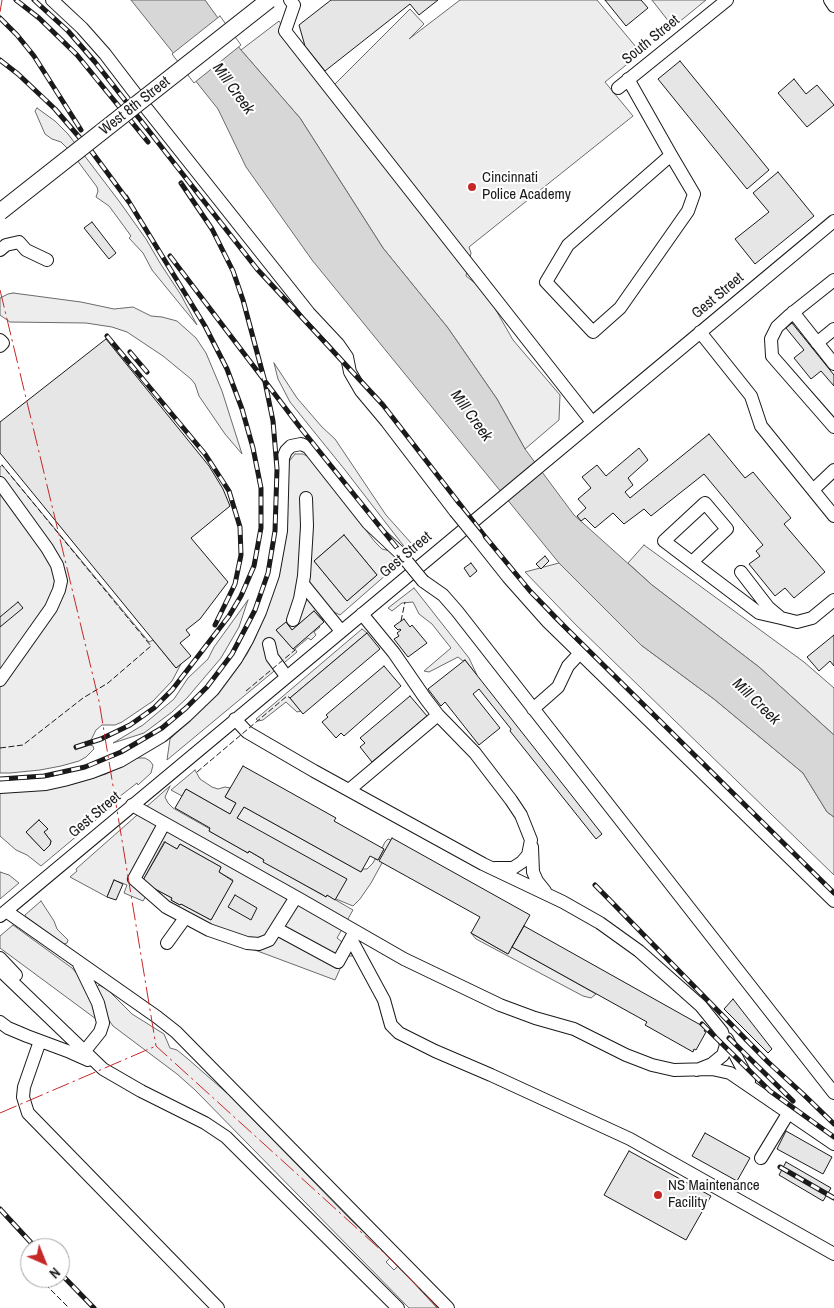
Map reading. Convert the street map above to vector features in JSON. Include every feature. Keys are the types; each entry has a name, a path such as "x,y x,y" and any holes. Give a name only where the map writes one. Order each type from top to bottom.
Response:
{"main road":[{"name":"West 8th Street","path":"0,212 269,0"}],"street":[{"path":"52,0 82,28 105,54 309,313 338,344 347,357 350,372 361,391 531,605 834,901"},
{"path":"290,0 294,5 285,30 592,422"},
{"name":"South Street","path":"671,155 623,83 727,0"},
{"path":"830,0 834,6"},
{"path":"671,155 694,194 688,210 620,308 593,332 546,282 568,245 671,155"},
{"name":"Gest Street","path":"3,914 834,220"},
{"path":"0,250 18,242 26,250 47,260"},
{"path":"834,280 793,312 777,327 771,339 772,356 834,427"},
{"path":"793,312 834,364"},
{"path":"818,343 834,329"},
{"path":"700,332 751,396 761,426 834,516"},
{"path":"0,340 3,343 0,346"},
{"path":"0,787 46,784 92,772 120,761 162,736 213,690 236,659 247,640 273,575 281,531 283,458 291,446 302,444 308,447 368,523 424,581 443,595 452,605 834,1093"},
{"path":"813,490 834,470"},
{"path":"0,483 48,548 57,565 61,581 51,608 0,680"},
{"path":"293,620 303,584 307,532 306,498"},
{"path":"692,562 727,529 705,503 664,541 759,613 797,622 812,618 834,600"},
{"path":"741,572 768,607 781,618"},
{"path":"303,584 341,631"},
{"path":"362,614 394,653 416,687 438,715 466,743 512,800 521,815 531,840 534,874 541,887 550,895"},
{"path":"268,644 272,658 286,676"},
{"path":"533,709 558,686 568,666 580,653"},
{"path":"349,790 438,715"},
{"path":"235,719 247,732 349,790 483,864 550,895 596,920 639,951 702,1006 717,1024 746,1077 764,1095"},
{"path":"132,805 296,897 353,935 500,1005 535,1018 574,1029 652,1065 674,1070 717,1069 730,1073 790,1112 834,1144"},
{"path":"164,824 134,879 162,905 185,918 209,930 250,944 259,944 267,942 296,897"},
{"path":"483,864 500,869 518,866 528,855 531,840"},
{"path":"3,914 78,962 176,1032 448,1308"},
{"path":"168,943 185,918"},
{"path":"277,929 338,962 353,935"},
{"path":"353,935 381,992 391,1025 399,1033 630,1139 834,1254"},
{"path":"0,958 20,979 47,1014"},
{"path":"78,962 98,1003 103,1023 100,1032 84,1052"},
{"path":"0,970 103,1069"},
{"path":"696,1070 712,1064 726,1050 725,1042 717,1024"},
{"path":"4,1025 70,1052 205,1123 226,1137 398,1308"},
{"path":"40,1041 24,1087 23,1097 28,1113 218,1308"},
{"path":"762,1158 790,1112"}],"shaded area":[{"name":"Cincinnati Police Academy","path":"460,0 597,0 641,53 605,82 633,116 469,247 471,253 466,276 485,291 513,340 560,395 559,420 525,449 497,399 448,328 383,248 300,118 241,50 279,21 328,91 410,9 424,24 409,39"},
{"path":"652,0 706,0 673,27"},
{"path":"37,108 55,121 68,134 119,201 146,239 181,295 197,325 152,270 143,253 129,238 131,236 109,206 96,197 97,187 71,152 61,142 45,134 35,111"},
{"path":"13,293 81,302 114,309 133,307 151,316 177,321 196,338 206,353 222,391 242,454 225,434 199,396 191,379 163,356 127,332 112,327 86,323 10,322 0,315 0,298"},
{"path":"274,363 297,398 335,439 386,515 412,544 406,549 290,402 278,379"},
{"path":"295,454 303,454 309,457 375,542 382,549 390,551 397,556 391,561 395,567 340,615 334,612 323,620 314,611 292,630 286,623 276,630 293,649 320,627 314,632 316,635 311,640 308,638 295,649 297,652 167,760 170,739 194,716 240,664 256,636 287,464","holes":["344,535 377,575 347,601 314,561"]},
{"path":"2,465 149,642 153,640 176,668 181,664 172,681 153,701 122,722 115,725 102,725 96,730 91,740 75,746 75,750 90,745 93,746 94,749 86,757 61,766 10,773 0,773 0,467"},
{"path":"644,545 804,662 834,688 834,735 759,667 652,585 628,563"},
{"path":"559,563 641,645 714,699 803,773 827,812 834,817 834,875 576,625 525,572"},
{"path":"414,588 469,658 477,675 465,660 463,661 458,657 429,672 424,671 451,648 432,624 419,614 413,602 402,603 392,611 388,608"},
{"path":"248,600 239,627 221,658 187,698 144,733 113,743 143,725 174,699 188,678 208,659 214,647"},
{"path":"362,629 367,633 290,698 301,711 297,712 286,702 263,720 258,721 256,719"},
{"path":"137,758 145,758 153,765 151,773 138,785 137,783 119,797 121,799 41,866 27,855 16,850 0,836 0,793 48,789 106,774","holes":["39,820 47,828 44,832 51,841 44,851 26,832"]},
{"path":"195,770 200,779 212,787 218,789 230,788 225,797 236,803 230,814 186,789 182,796 171,790"},
{"path":"170,786 165,797 173,808 210,829 209,831 248,853 249,851 264,860 264,862 353,910 337,938 346,945 353,956 345,958 335,980 204,931 156,907 146,896 143,901 124,893 127,885 114,880 107,897 70,877 77,871 76,869","holes":["164,842 177,849 180,844 221,867 219,872 233,880 211,920 180,905 171,900 172,898 142,882"]},
{"path":"244,807 361,872 363,869 367,869 375,859 378,860 384,849 382,848 385,842 388,839 391,840 382,863 371,883 353,906 336,899 237,818"},
{"path":"0,872 9,875 19,883 0,899"},
{"path":"41,901 57,929 68,940 67,943 64,944 25,916"},
{"path":"13,925 72,968 79,976 98,1015 96,1019 0,948 0,936"},
{"path":"471,933 508,954 512,947 596,994 591,998 583,996 476,939"},
{"path":"99,985 107,989 132,1014 164,1034 170,1048 177,1050 228,1094 351,1220 367,1235 394,1254 386,1262 394,1270 402,1262 413,1282 437,1308 409,1308 195,1090 177,1074 113,1026 106,1016 96,988"}],"water":[{"name":"Mill Creek","path":"131,0 205,0 241,50 300,118 383,248 448,328 497,399 525,449 574,515 652,585 759,667 834,735 834,817 827,812 803,773 714,699 641,645 559,563 312,260 246,167 218,109"}],"pier":[{"path":"220,16 241,45 194,83 172,54"}],"building":[{"path":"331,0 438,0 419,15 410,4 325,71 305,46 299,25"},
{"path":"605,0 641,0 648,8 626,26"},
{"path":"680,61 769,170 747,189 658,79"},
{"path":"794,79 806,94 817,85 834,105 807,127 778,93"},
{"path":"778,172 814,216 755,264 735,239 769,212 753,193"},
{"path":"92,222 116,253 109,259 84,228"},
{"path":"792,323 834,375 834,386 821,371 811,379 794,358 804,350 786,328"},
{"path":"106,339 209,466 223,489 230,506 191,538 228,582 200,619 186,630 190,635 180,643 191,656 176,668 0,453 0,422"},
{"path":"709,434 745,478 753,472 791,518 784,524 825,572 794,598 785,588 775,596 749,564 760,556 756,551 763,545 704,474 651,516 644,509 624,524 613,513 595,528 585,518 581,521 577,516 586,508 578,499 591,488 582,477 597,465 606,476 639,448 648,460 628,478 633,485 625,492 630,498"},
{"path":"344,535 377,575 347,601 314,561"},
{"path":"545,556 549,561 541,569 536,564"},
{"path":"471,563 477,571 470,577 464,568"},
{"path":"18,602 23,608 0,627 0,617"},
{"path":"314,611 324,622 293,649 276,630 286,622 292,630"},
{"path":"404,619 410,627 412,625 427,643 408,657 394,639 399,636 397,633 401,630 394,626"},
{"path":"367,633 380,649 303,714 290,698"},
{"path":"834,635 834,666 830,661 819,671 807,657"},
{"path":"465,660 602,834 596,839 479,689 473,694 500,728 479,745 445,702 441,706 428,689"},
{"path":"384,666 401,686 344,736 341,733 336,738 322,722 328,717 326,715"},
{"path":"410,696 427,716 372,762 360,747 365,743 360,738"},
{"path":"243,766 336,818 334,821 384,849 378,860 370,856 361,872 244,807 237,818 347,879 335,900 327,895 326,897 263,862 264,860 249,851 248,853 209,831 210,828 175,808 186,789 230,814 236,803 225,797"},
{"path":"39,820 48,829 44,832 51,841 44,851 26,832"},
{"path":"392,838 530,915 508,954 471,933 480,917 379,861"},
{"path":"165,842 177,849 180,844 221,867 219,872 233,881 211,920 180,905 171,900 172,898 142,882"},
{"path":"114,880 123,884 116,900 107,897"},
{"path":"235,895 257,908 251,920 228,907"},
{"path":"524,926 706,1028 704,1031 706,1032 696,1050 694,1049 693,1052 645,1025 647,1022 512,947"},
{"path":"733,999 772,1049 768,1053 724,1009"},
{"path":"786,1131 832,1157 823,1174 777,1149"},
{"path":"705,1133 750,1158 737,1181 692,1156"},
{"name":"NS Maintenance Facility","path":"629,1151 711,1196 686,1240 604,1195"},
{"path":"786,1162 831,1188 823,1201 779,1175"}],"railway":[{"path":"16,0 39,18 77,55 148,142"},
{"path":"34,0 68,31 95,62 257,269 383,405 483,534 530,591 834,893"},
{"path":"0,18 34,56 81,130"},
{"path":"0,60 18,74 55,109 92,152 129,202"},
{"path":"0,779 44,776 85,767 121,752 162,728 207,687 232,654 255,610 268,573 275,531 277,469 273,421 265,382 243,300 233,271 212,229 181,183"},
{"path":"76,747 101,739 130,725 154,708 172,690 229,616 241,596 254,566 261,528 261,488 253,448 242,409 227,369 205,326 126,197"},
{"path":"170,256 299,426 401,553"},
{"path":"107,336 205,454 229,491 240,527 241,555 235,584 215,625"},
{"path":"130,352 147,372"},
{"path":"595,885 768,1062 834,1124"},
{"path":"702,1024 770,1091 834,1137"},
{"path":"729,1038 793,1101"},
{"path":"780,1167 834,1198"},
{"path":"0,1209 27,1238"},
{"path":"70,1283 94,1308"}],"fence":[{"path":"0,748 23,745 83,698 108,683 151,646 2,465"},
{"path":"401,621 405,602"},
{"path":"246,691 295,650 293,649"},
{"path":"197,772 287,696 290,698"},
{"path":"49,1288 69,1308"}],"power":[{"path":"0,12 2,0"},
{"path":"0,290 99,701 156,1046 394,1262 438,1308"},
{"path":"0,1113 156,1046"}],"place":[{"name":"Cincinnati Police Academy","path":"472,187"},
{"name":"NS Maintenance Facility","path":"658,1195"}]}
